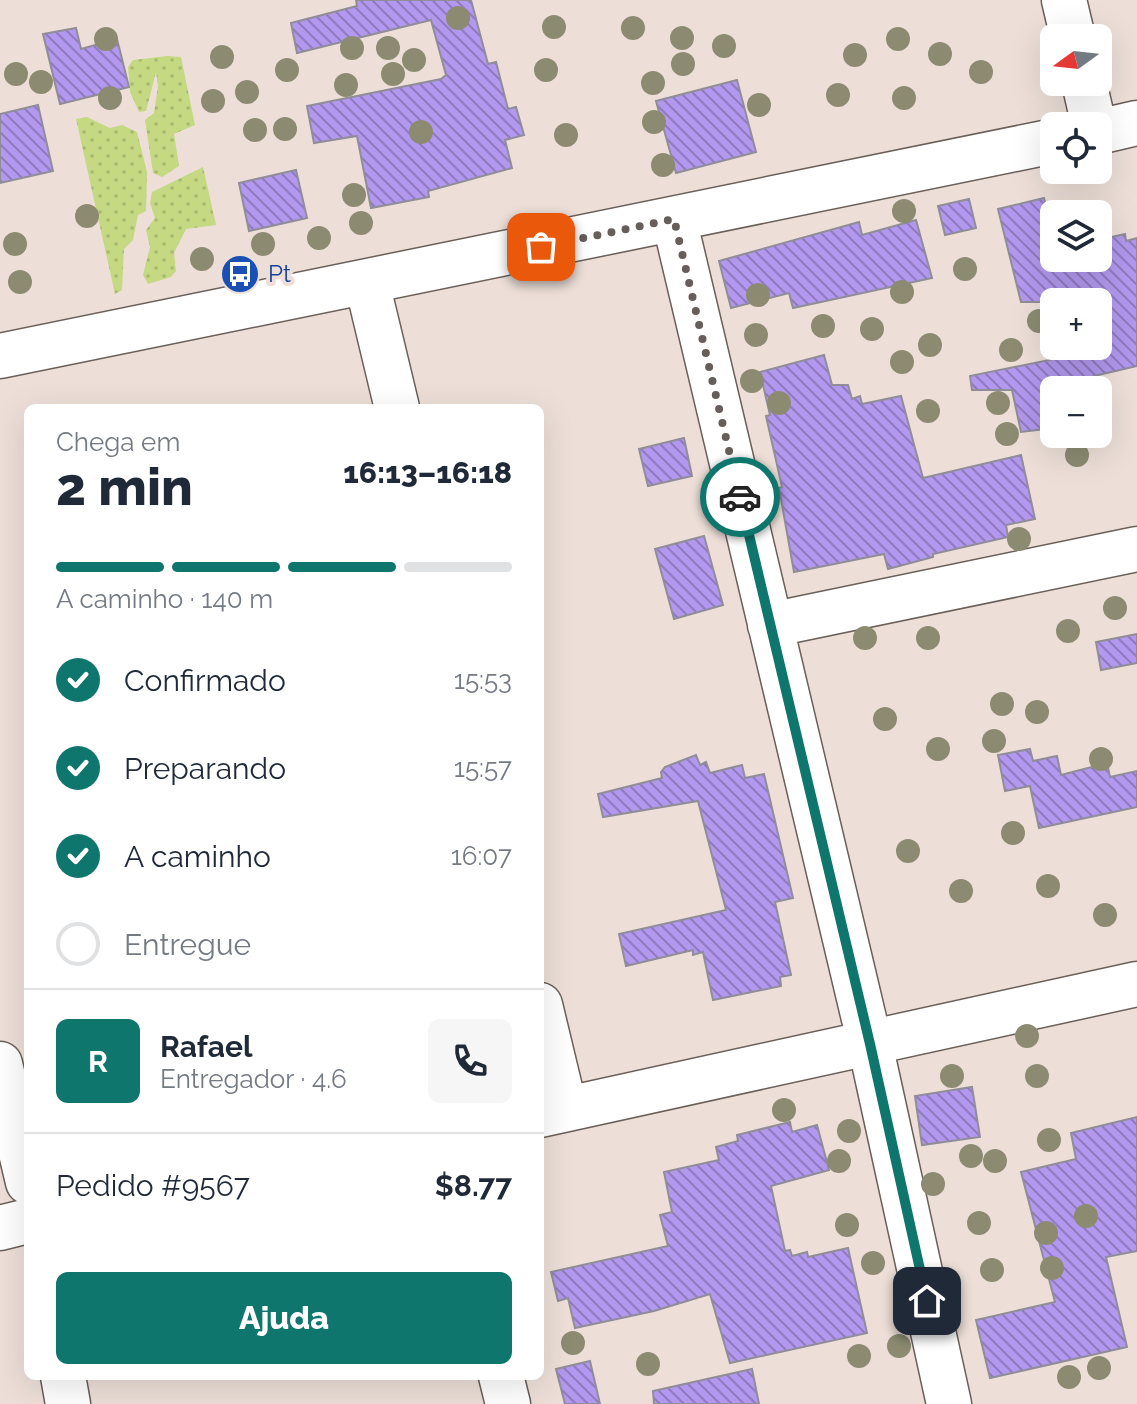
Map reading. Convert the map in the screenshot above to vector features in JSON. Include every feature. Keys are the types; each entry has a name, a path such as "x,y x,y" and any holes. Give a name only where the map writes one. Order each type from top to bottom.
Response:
{"street":[{"path":"1064,0 1070,24"},
{"path":"1112,129 1137,123"},
{"path":"0,356 1040,144"},
{"path":"674,219 870,1044 949,1404"},
{"path":"367,283 396,404"},
{"path":"770,625 1137,549"},
{"path":"544,1041 552,1112 1137,984"},
{"path":"0,1064 24,1165"},
{"path":"0,1228 24,1222"},
{"path":"64,1380 68,1404"},
{"path":"502,1380 508,1404"}],"green space":[{"path":"181,57 195,125 174,134 179,166 162,177 153,173 145,120 154,113 158,86 156,72 146,111 139,112 130,92 128,67 133,60"},
{"path":"87,117 110,128 122,125 137,132 147,172 146,211 138,215 133,240 124,249 122,290 115,294 76,119"},
{"path":"203,167 216,225 186,229 174,253 176,271 171,277 148,284 143,275 150,247 146,230 155,218 150,203 152,192"}],"building":[{"path":"356,0 471,0 488,64 496,62 508,109 516,107 524,135 505,140 512,168 428,191 429,197 371,208 357,136 314,143 307,106 441,79 446,75 431,20 297,53 291,23 357,6"},
{"path":"76,28 81,49 117,39 129,87 60,104 43,34"},
{"path":"737,80 756,152 676,173 656,101"},
{"path":"38,105 53,171 0,183 0,114"},
{"path":"296,170 307,218 249,231 239,183"},
{"path":"1044,198 1040,200 1040,272 1112,272 1112,237 1125,234 1126,241 1137,238 1137,366 1094,376 1040,376 1040,430 1021,432 1012,390 972,390 970,376 1049,360 1112,360 1112,288 1040,288 1040,302 1021,302 998,209"},
{"path":"969,199 976,228 945,235 938,206"},
{"path":"916,220 932,278 793,308 789,293 731,308 719,261 859,222 862,235"},
{"path":"824,355 832,385 848,385 852,399 860,396 862,404 901,396 923,478 1021,455 1035,519 1006,525 1008,537 933,554 933,557 888,569 884,554 794,572 779,488 782,487 766,416 770,415 760,372"},
{"path":"684,438 692,476 648,486 639,449"},
{"path":"704,536 723,605 674,619 655,549"},
{"path":"1137,634 1137,663 1101,670 1096,642"},
{"path":"1030,749 1033,761 1057,756 1061,775 1107,763 1110,777 1137,771 1137,807 1039,828 1030,786 1005,791 998,755"},
{"path":"696,755 700,765 706,762 710,773 742,765 745,778 764,774 793,898 775,902 791,975 780,977 781,986 713,1000 703,952 693,955 693,950 626,966 619,934 726,910 698,801 603,817 598,794 662,778 661,772 665,767"},
{"path":"972,1087 980,1137 922,1145 915,1096"},
{"path":"1137,1117 1137,1251 1106,1257 1127,1347 990,1378 976,1320 1055,1302 1021,1172 1076,1159 1071,1133"},
{"path":"790,1122 792,1132 817,1125 829,1170 771,1186 785,1251 790,1250 792,1256 807,1252 808,1257 848,1248 867,1333 730,1363 710,1294 654,1311 575,1328 568,1298 558,1301 551,1272 668,1246 660,1215 672,1212 664,1172 719,1160 716,1147 738,1141 737,1135"},
{"path":"590,1361 600,1404 565,1404 556,1369"},
{"path":"752,1369 759,1404 654,1404 653,1391"}],"way so far":[{"path":"541,247 674,219 740,497"}],"place":[{"name":"Pt","path":"240,274"}],"route":[{"path":"740,497 870,1044 927,1301"}]}
